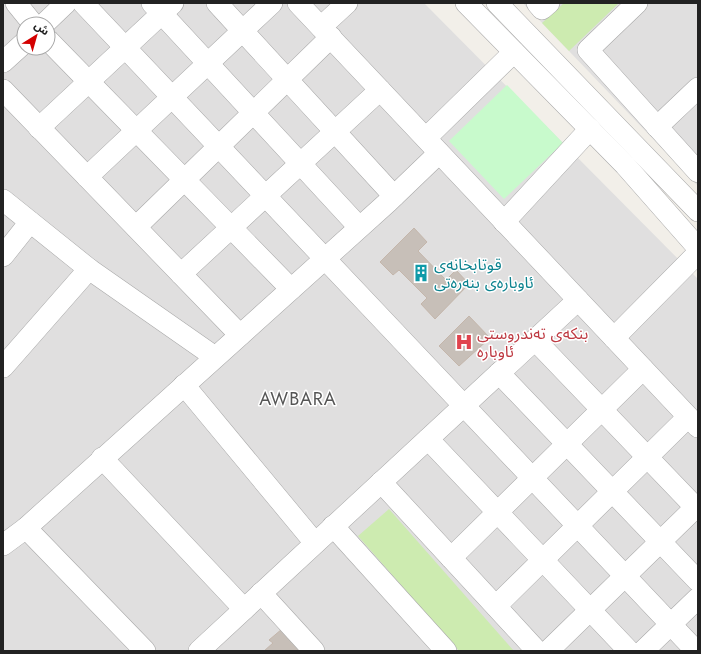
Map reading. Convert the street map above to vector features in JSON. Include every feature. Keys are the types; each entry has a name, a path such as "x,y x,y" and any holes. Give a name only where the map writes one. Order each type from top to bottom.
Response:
{"street":[{"path":"16,3 27,16"},
{"path":"52,16 66,3"},
{"path":"83,3 326,258 463,407 696,651"},
{"path":"217,3 394,196"},
{"path":"87,177 272,3"},
{"path":"298,3 693,422 647,457 496,606"},
{"path":"136,227 287,80 348,3"},
{"path":"466,3 626,165 698,248"},
{"path":"497,3 698,211"},
{"path":"537,3 542,9 549,3"},
{"path":"637,3 588,50 698,172"},
{"path":"39,128 125,47 162,6 208,64 360,227"},
{"path":"56,48 290,289"},
{"path":"3,62 16,50"},
{"path":"3,545 26,528 394,196 432,146 514,52"},
{"path":"657,127 698,88"},
{"path":"3,90 240,335"},
{"path":"181,274 380,90"},
{"path":"504,222 590,129"},
{"path":"3,200 89,269 215,357"},
{"path":"3,256 30,222"},
{"path":"614,338 698,254"},
{"path":"3,367 89,269"},
{"path":"199,651 578,300"},
{"path":"535,340 697,508 548,651"},
{"path":"451,558 643,369"},
{"path":"499,373 698,581"},
{"path":"184,385 315,543"},
{"path":"428,439 629,651"},
{"path":"102,458 244,609"},
{"path":"381,482 537,651"},
{"path":"334,526 446,651"},
{"path":"26,528 145,651"},
{"path":"261,593 314,651"},
{"path":"643,651 698,598"}],"shaded area":[{"path":"3,3 424,3 698,279 698,651 3,651"},
{"path":"523,3 698,3 698,186 569,51"}],"green space":[{"path":"564,3 619,3 569,51 542,23"},
{"path":"507,85 563,143 504,199 449,141"},
{"path":"389,509 514,651 459,651 358,536"}],"building":[{"name":"قوتابخانەی ئاوبارەی بنەرەتی","path":"414,228 427,242 418,251 446,280 456,270 469,284 435,319 421,304 427,298 399,270 393,275 380,262"},
{"name":"بنکەی تەندروستی ئاوبارە","path":"469,316 490,338 459,366 439,346"},
{"path":"282,629 302,651 264,651 273,643 269,640"}],"place":[{"name":"قوتابخانەی ئاوبارەی بنەرەتی","path":"421,273"},
{"name":"بنکەی تەندروستی ئاوبارە","path":"464,342"}],"district":[{"name":"AWBARA","path":"298,399"}]}
